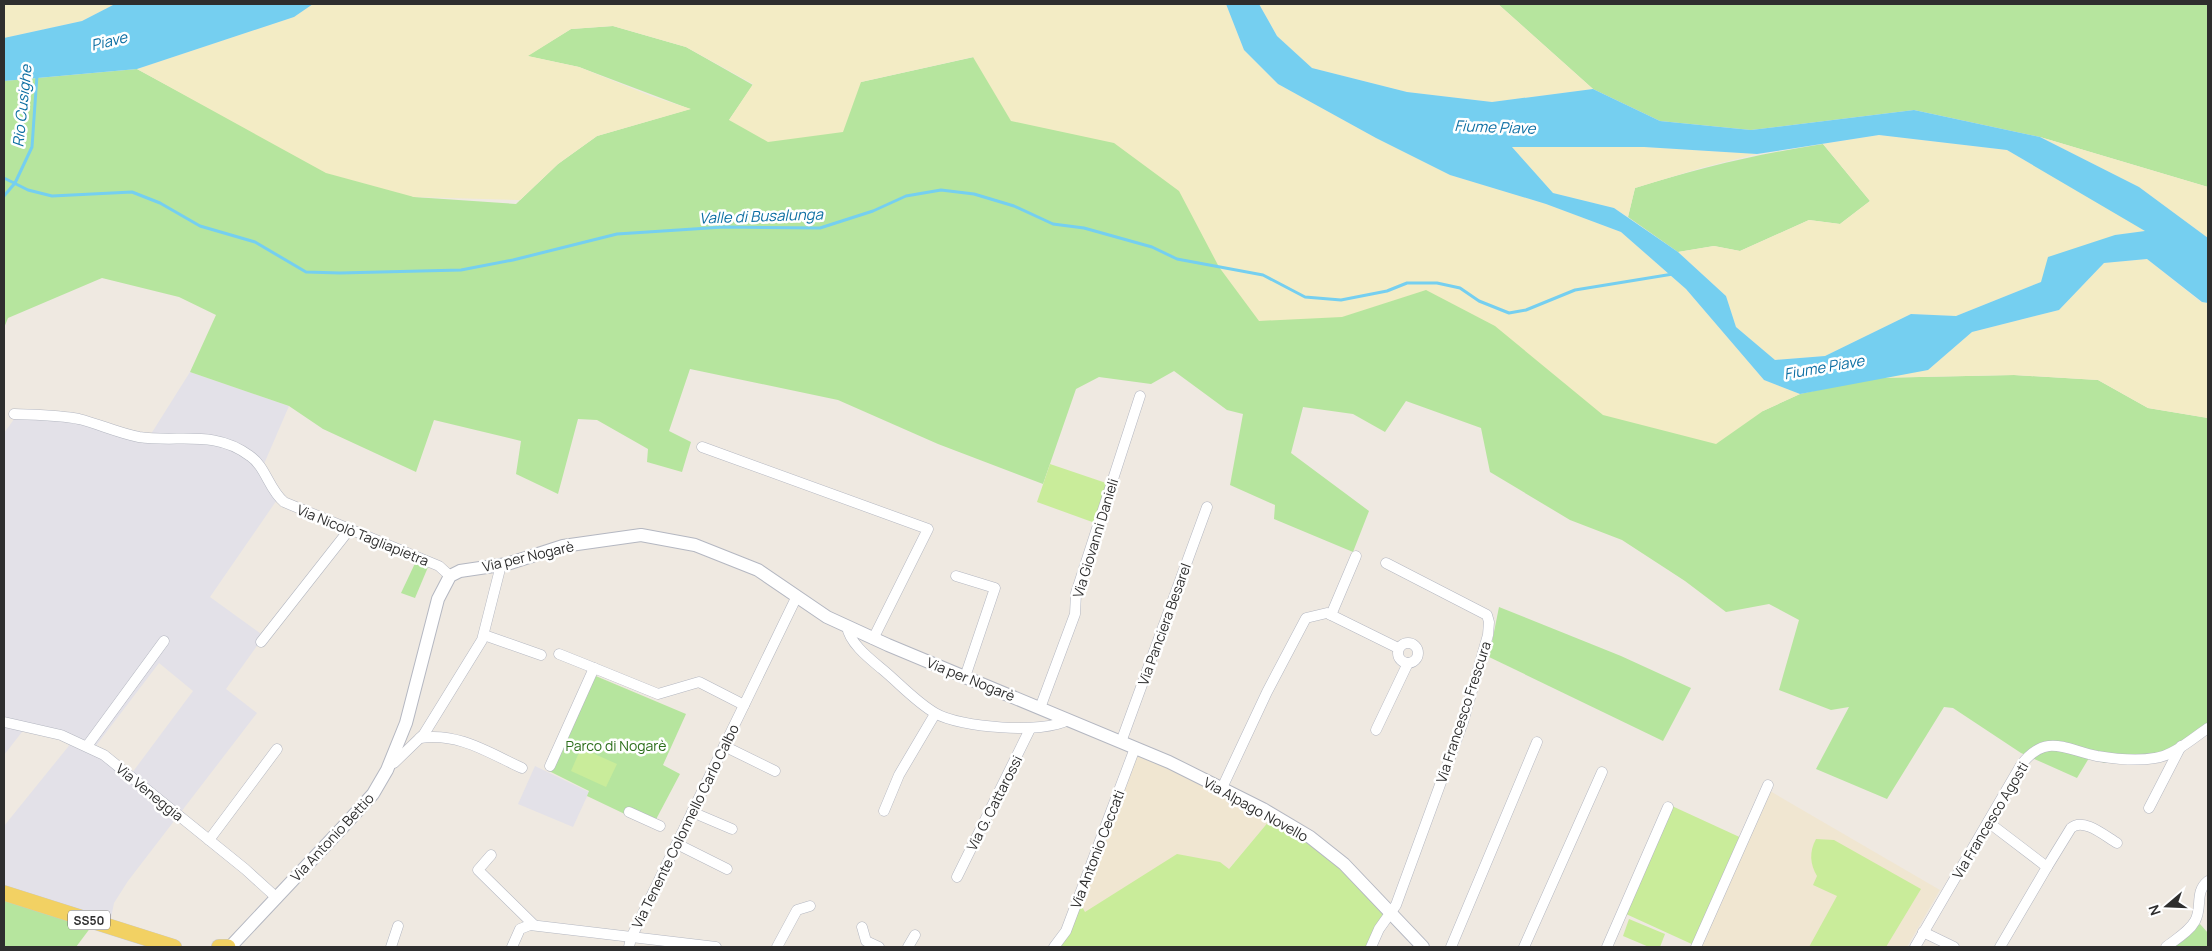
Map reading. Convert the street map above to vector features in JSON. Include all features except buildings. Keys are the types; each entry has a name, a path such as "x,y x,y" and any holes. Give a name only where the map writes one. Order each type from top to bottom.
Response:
{"main road":[{"name":"SS50","path":"4,893 174,947"},
{"path":"219,947 229,947"}],"street":[{"name":"Via Giovanni Danieli","path":"1040,708 1075,614 1076,593 1140,396"},
{"name":"Via Nicolò Tagliapietra","path":"14,414 78,419 139,437 193,437 213,440 241,450 253,458 276,494 289,505 439,566 453,574"},
{"path":"702,448 928,528 873,639"},
{"name":"Via Panciera Besarel","path":"1121,742 1207,507"},
{"path":"261,642 348,530"},
{"name":"Via per Nogarè","path":"453,574 501,565 563,546 645,535 695,545 758,570 827,617 873,639 1169,762"},
{"path":"1331,615 1356,556"},
{"name":"Via Francesco Frescura","path":"1371,947 1380,929 1391,914 1463,722 1490,622 1487,615 1386,563"},
{"path":"390,763 400,759 420,738 484,635 501,565"},
{"name":"Via Antonio Bettio","path":"229,947 373,794 390,763 406,723 438,600 453,574"},
{"path":"956,576 995,588 964,676"},
{"name":"Via Tenente Colonnello Carlo Calbo","path":"630,942 797,596"},
{"path":"1222,788 1267,692 1306,618 1327,613 1398,648"},
{"path":"847,626 848,633 869,658 935,714 960,722 1030,729 1059,725 1068,720"},
{"path":"484,635 542,655"},
{"path":"87,746 164,641"},
{"path":"1376,730 1408,663 1417,658 1417,647 1407,642 1398,648"},
{"path":"1398,648 1399,658 1408,663"},
{"path":"559,654 658,694 699,682 744,705"},
{"path":"550,766 594,668"},
{"path":"884,811 899,775 935,714"},
{"name":"Via Veneggia","path":"4,722 61,735 87,746 121,767 276,898"},
{"name":"Via Francesco Agosti","path":"1915,947 2022,765 2030,755 2042,748 2062,746 2096,756 2156,758 2208,728"},
{"name":"Via G. Cattarossi","path":"957,877 1030,729"},
{"path":"420,738 437,736 454,738 522,768"},
{"path":"1451,947 1538,742"},
{"path":"2149,808 2181,745"},
{"path":"724,746 775,771"},
{"path":"209,840 277,748"},
{"name":"Via Antonio Ceccati","path":"1054,947 1066,931 1135,748"},
{"name":"Via Alpago Novello","path":"1169,762 1285,821 1328,851 1423,947"},
{"path":"1524,947 1602,772"},
{"path":"1696,947 1768,785"},
{"path":"1607,947 1668,807"},
{"name":"Via Tenente Colonnello Carlo Calbo","path":"629,812 660,826"},
{"path":"692,812 732,830"},
{"path":"1988,822 2047,868"},
{"path":"2000,947 2071,828 2076,824 2083,823 2117,843"},
{"path":"677,844 727,869"},
{"path":"490,855 478,870 534,925"},
{"path":"2166,947 2188,931 2196,920 2199,907 2198,894 2208,881"},
{"path":"777,947 797,910 810,906"},
{"path":"512,947 520,929 534,925 630,942 716,947"},
{"path":"391,947 398,926"},
{"path":"862,927 866,941 879,947"},
{"path":"1924,932 1954,947"},
{"path":"908,947 915,935"}],"shaded area":[{"path":"190,372 289,406 264,464 281,494 210,597 264,636 226,689 257,713 128,881 114,903 110,923 4,888 4,826 76,737 29,723 4,755 4,433 20,411 134,434 151,434","holes":["159,663 193,691 129,777 95,747"]},
{"path":"1136,745 1275,814 1222,877 1130,885 1085,913 1079,901"},
{"path":"535,766 589,792 573,827 518,804"},
{"path":"1770,791 1940,890 1907,947 1696,947"}],"green space":[{"path":"1498,4 2208,4 2208,187 2040,137 1914,110 1751,130 1660,121 1593,89"},
{"path":"613,26 686,47 753,85 729,120 861,82 974,57 1763,411 1800,394 1872,378 2014,375 2098,380 2148,408 2208,418 2208,725 2170,752 2105,758 2105,763 2089,758 2077,778 2021,753 1953,708 1944,707 1887,799 1816,769 1849,707 1831,710 1779,690 1799,620 1769,604 1726,612 1685,581 1622,540 1570,520 1490,472 1481,428 1406,401 1385,432 1353,414 1303,407 1291,453 1369,511 1353,552 1274,519 1275,505 1230,485 1243,414 1227,410 1174,371 1151,384 1099,377 1076,389 1043,484 938,444 838,400 690,369 669,431 691,442 682,472 647,462 648,449 597,420 578,419 558,494 516,474 521,441 434,420 416,472 323,429 289,406 190,372 216,315 179,297 102,278 8,318 4,328 4,81 137,69 213,110 414,197 516,204 558,164 597,136 690,109 579,67 527,56 571,29"},
{"path":"1823,144 1870,201 1840,224 1809,220 1740,251 1714,246 1678,252 1628,217 1635,188 1728,162"},
{"path":"1050,464 1109,484 1095,523 1037,502"},
{"path":"418,557 431,560 415,598 401,593"},
{"path":"1499,607 1621,656 1691,688 1663,741 1489,657"},
{"name":"Parco di Nogarè","path":"591,674 686,714 663,765 680,774 652,827 587,796 589,791 549,771"},
{"path":"581,748 617,764 606,787 571,771"},
{"path":"1672,806 1746,840 1696,946 1626,914"},
{"path":"1275,814 1321,848 1387,915 1372,947 1052,947 1079,901 1085,912 1177,854 1220,862 1229,869"},
{"path":"1816,839 1834,840 1921,889 1886,947 1809,947 1837,896 1813,885 1817,876 1813,867 1811,853"},
{"path":"4,888 97,919 76,947 4,947"},
{"path":"1629,919 1665,934 1660,947 1649,947 1623,936"},
{"path":"2200,924 2208,933 2208,947 2170,947"}],"sand":[{"path":"4,4 115,4 82,21 4,38"},
{"path":"313,4 1226,4 1244,50 1278,84 1376,138 1450,175 1546,204 1621,232 1686,289 1764,380 1800,394 1763,411 1716,444 1603,415 1495,326 1426,290 1342,317 1259,321 1219,267 1179,191 1114,143 1011,121 973,57 861,82 843,132 768,142 729,120 753,84 686,47 613,26 571,29 528,56 579,67 651,96 691,109 597,136 558,164 520,200 414,197 326,173 137,69 294,17"},
{"path":"1259,4 1498,4 1593,89 1492,102 1407,92 1312,68 1277,36"},
{"path":"1879,135 2007,150 2146,231 2115,235 2041,282 1956,316 1911,314 1825,356 1775,360 1736,327 1726,296 1678,252 1714,246 1740,251 1809,220 1840,224 1870,201 1823,144"},
{"path":"2040,137 2208,187 2208,238 2139,187"},
{"path":"1512,147 1644,147 1757,154 1701,168 1635,188 1628,217 1614,208 1553,193"},
{"path":"2147,259 2201,302 2208,303 2208,418 2148,408 2098,380 2014,375 1872,378 1928,370 1972,332 2059,310 2104,263"}],"water":[{"name":"Piave","path":"115,4 313,4 294,17 137,69 4,81 4,38 82,21"},
{"name":"Fiume Piave","path":"1226,4 1259,4 1277,36 1312,68 1407,92 1492,102 1593,89 1660,121 1751,130 1914,110 2040,137 2139,187 2208,238 2208,303 2202,302 2147,259 2104,263 2059,310 1972,332 1928,370 1800,394 1764,380 1686,289 1621,232 1546,204 1450,175 1376,138 1278,84 1244,50","holes":["1879,135 2007,150 2145,231 2115,235 2048,257 2041,282 1956,316 1911,314 1825,356 1775,360 1736,327 1726,296 1678,252 1614,208 1553,193 1512,147 1644,147 1757,154"]}],"waterway":[{"name":"Rio Cusighe","path":"4,196 15,183 32,147 37,75"},
{"name":"Valle di Busalunga","path":"4,178 28,190 52,196 132,192 160,203 200,226 255,242 306,272 461,270 513,260 617,234 724,227 820,228 873,211 906,196 941,190 974,194 1014,206 1053,224 1084,228 1152,247 1177,259 1263,275 1305,297 1341,300 1387,291 1407,283 1437,283 1460,288 1479,301 1509,313 1526,310 1575,290 1673,274"}]}
